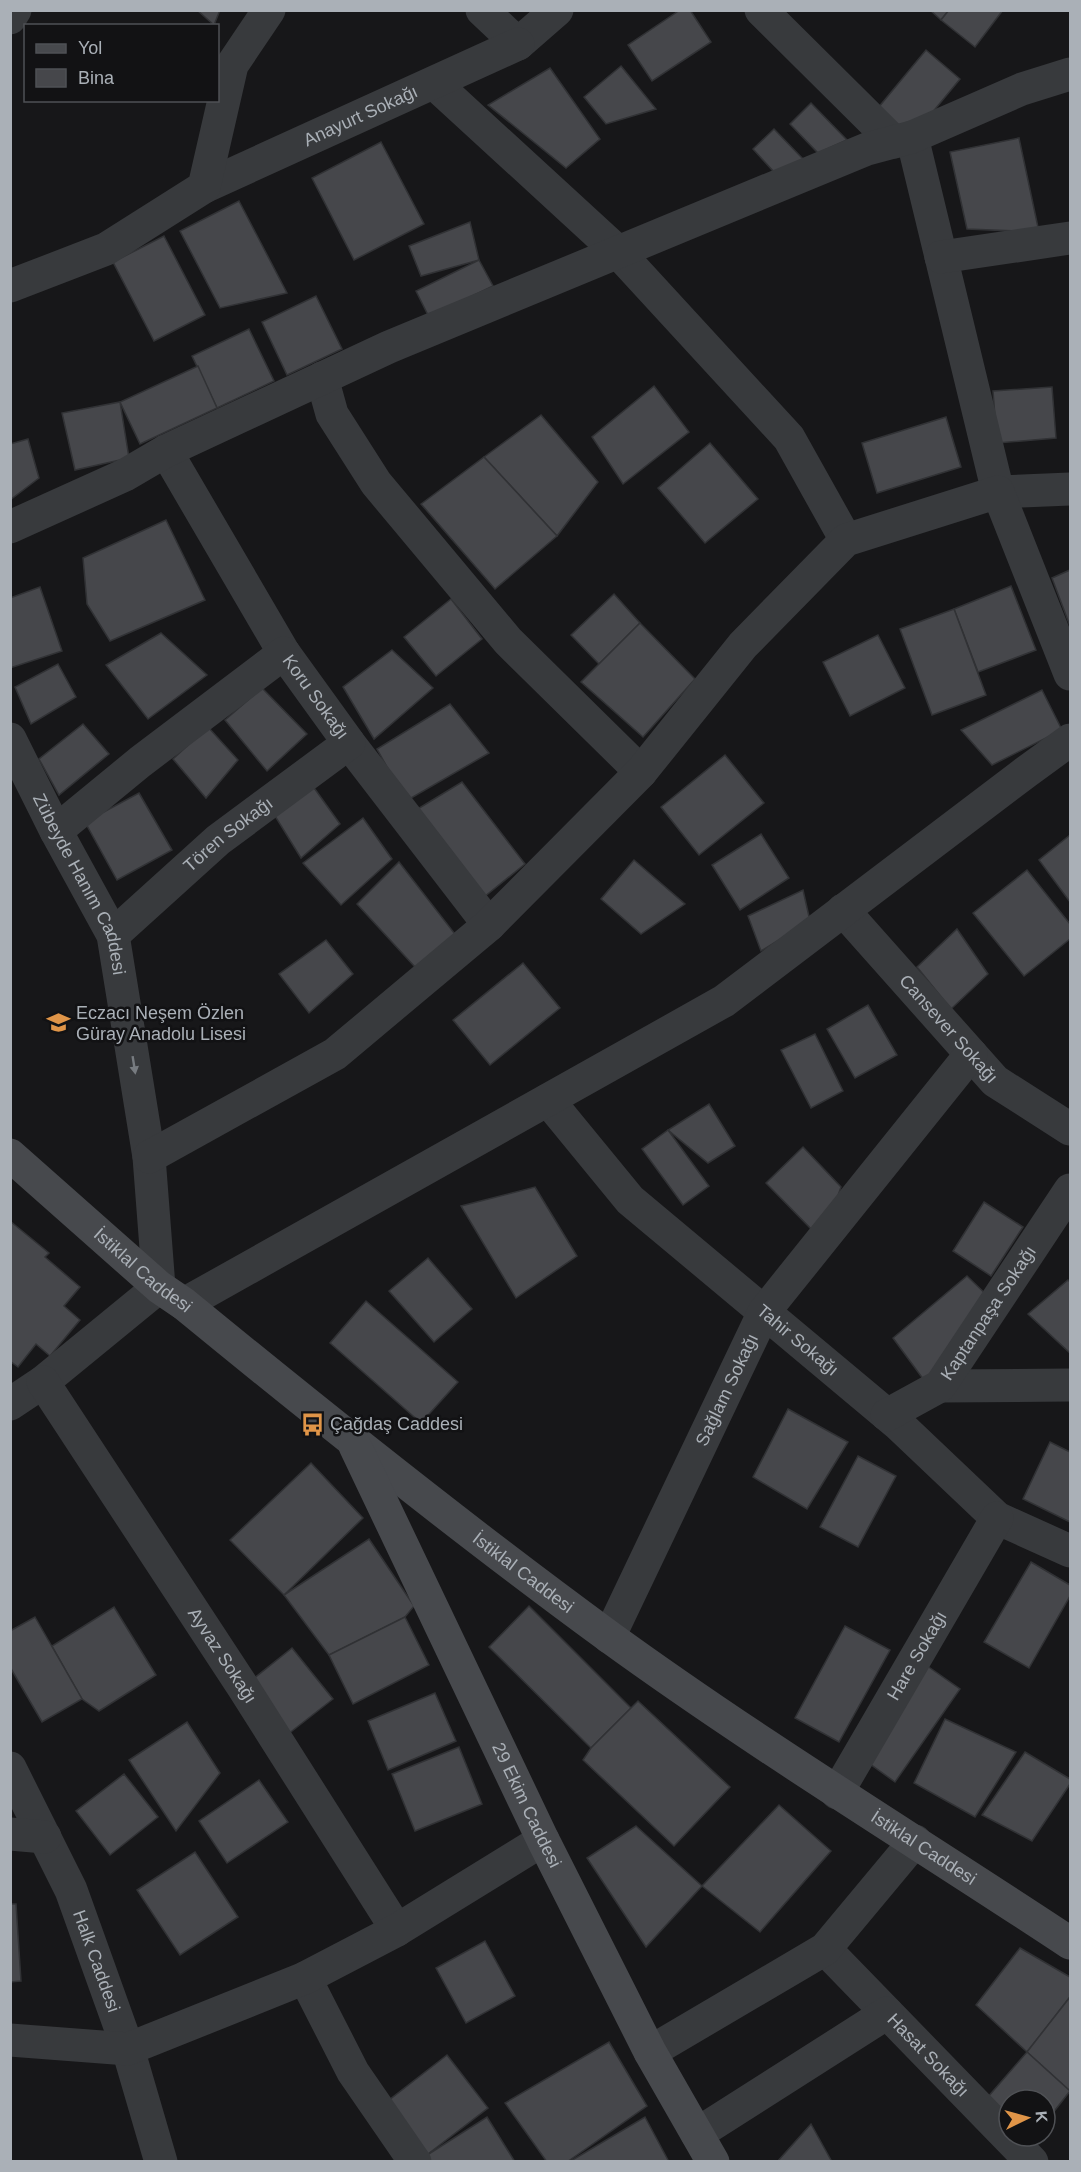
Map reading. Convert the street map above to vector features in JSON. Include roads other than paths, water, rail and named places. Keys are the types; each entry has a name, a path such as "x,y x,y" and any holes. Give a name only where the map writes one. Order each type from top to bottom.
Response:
{"street":[{"path":"10,18 15,10"},
{"path":"204,187 232,65 269,10"},
{"path":"482,10 518,44"},
{"name":"Anayurt Sokağı","path":"10,286 106,249 204,187 518,44 557,10"},
{"path":"761,10 903,139 941,256 998,492 1071,674"},
{"path":"10,527 125,475 166,451 389,347 867,149 903,139 1022,89 1071,74"},
{"path":"434,83 618,252 789,438 846,540"},
{"path":"941,256 1071,238"},
{"path":"322,378 333,414 376,483 508,641 641,772"},
{"name":"Koru Sokağı","path":"166,451 284,653 349,743 489,925"},
{"path":"149,1157 335,1054 489,925 641,772 743,645 846,540 998,492 1071,489"},
{"path":"56,831 140,762 284,653"},
{"name":"Zübeyde Hanım Caddesi","path":"10,739 112,935 172,1295"},
{"path":"10,1404 172,1295 548,1100 724,1001 1071,740"},
{"name":"Tören Sokağı","path":"112,935 218,840 349,743"},
{"name":"Cansever Sokağı","path":"843,910 995,1081 1071,1129"},
{"name":"Sağlam Sokağı","path":"609,1636 764,1312 972,1054"},
{"name":"Tahir Sokağı","path":"548,1100 630,1200 887,1415 997,1518 1071,1551"},
{"name":"İstiklal Caddesi","path":"10,1155 172,1295 352,1442 609,1636 837,1793 1071,1943"},
{"name":"Kaptanpaşa Sokağı","path":"887,1415 940,1386 1071,1190"},
{"name":"Ayvaz Sokağı","path":"43,1382 243,1687 397,1930"},
{"path":"940,1386 1071,1385"},
{"name":"29 Ekim Caddesi","path":"352,1442 543,1840 650,2052 705,2148"},
{"name":"Hare Sokağı","path":"837,1793 997,1518"},
{"name":"Halk Caddesi","path":"10,1768 71,1890 128,2049 161,2162"},
{"path":"10,1834 45,1837"},
{"path":"10,2040 128,2049 305,1978 397,1930 543,1840"},
{"path":"650,2052 825,1949 915,1841"},
{"name":"Hasat Sokağı","path":"825,1949 1032,2162"},
{"path":"305,1978 353,2072 415,2162"},
{"path":"705,2148 887,2013"}],"place":[{"name":"Eczacı Neşem Özlen Güray Anadolu Lisesi","path":"58,1023"},
{"name":"Çağdaş Caddesi","path":"312,1424"}]}
